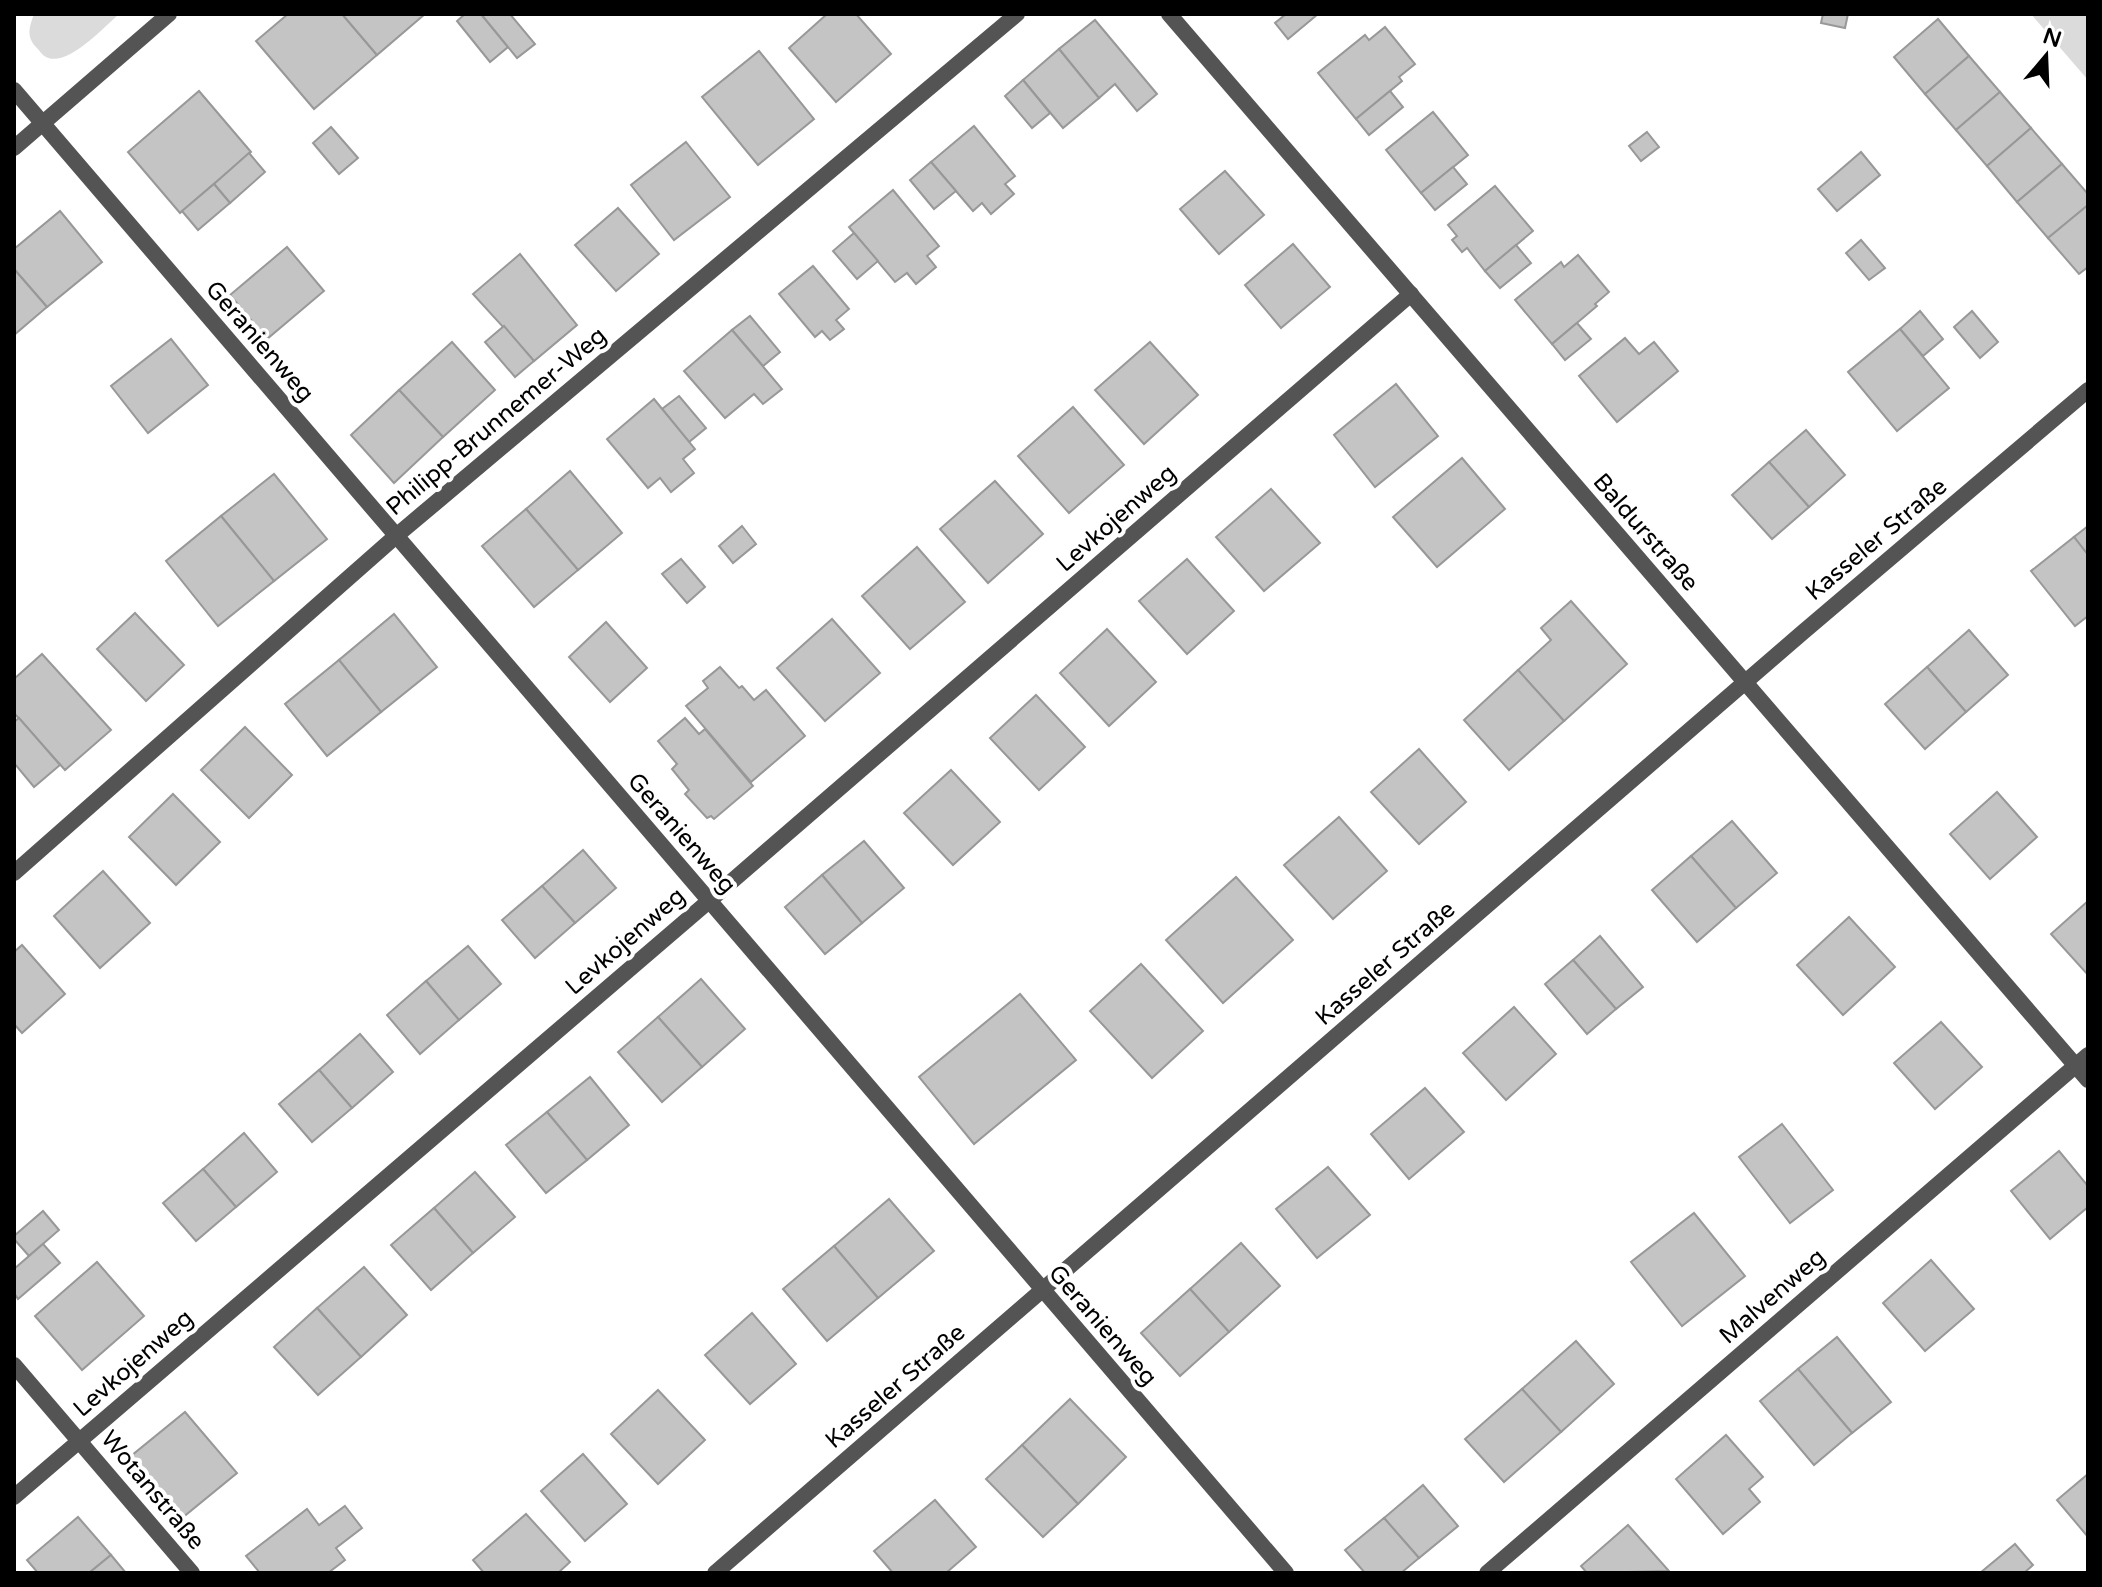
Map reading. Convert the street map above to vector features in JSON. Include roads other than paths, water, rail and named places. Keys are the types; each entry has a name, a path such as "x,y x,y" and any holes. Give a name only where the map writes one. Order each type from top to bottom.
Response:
{"street":[{"path":"14,148 169,14"},
{"name":"Philipp-Brunnemer-Weg","path":"14,873 396,536 1017,14"},
{"name":"Baldurstraße","path":"1169,14 1746,684 2082,1060 2088,1080"},
{"name":"Geranienweg","path":"14,90 1286,1573"},
{"name":"Levkojenweg","path":"14,1497 1411,294"},
{"name":"Kasseler Straße","path":"715,1573 2088,390"},
{"name":"Malvenweg","path":"1487,1573 2082,1060"},
{"name":"Wotanstraße","path":"14,1365 192,1573"}]}
